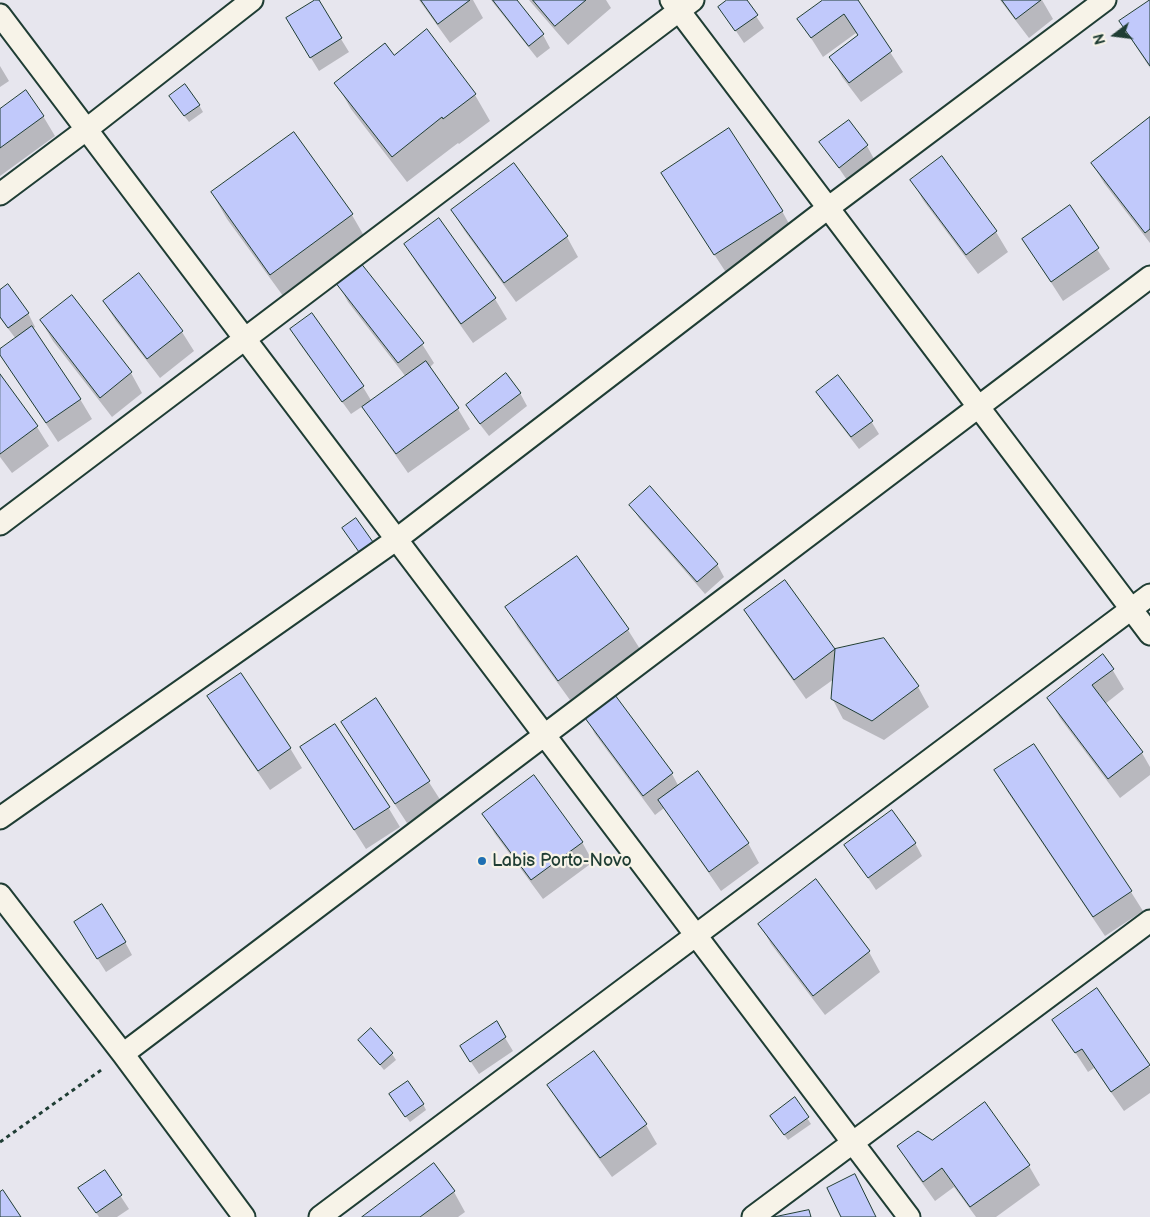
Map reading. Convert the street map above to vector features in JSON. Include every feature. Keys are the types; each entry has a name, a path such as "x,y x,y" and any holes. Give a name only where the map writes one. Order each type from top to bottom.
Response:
{"street":[{"path":"0,194 87,129 252,0"},
{"path":"0,818 396,539 828,208 1105,0"},
{"path":"0,524 681,4 828,208 1150,634"},
{"path":"0,15 909,1217"},
{"path":"122,1054 1150,277"},
{"path":"320,1217 1150,595"},
{"path":"0,895 244,1217"},
{"path":"752,1217 1150,921"}],"path":[{"path":"0,1142 122,1054"}],"building":[{"path":"315,0 319,0 342,38 310,58 286,18"},
{"path":"421,0 470,0 438,24"},
{"path":"493,0 517,0 544,34 529,46"},
{"path":"533,0 586,0 555,26"},
{"path":"727,0 747,0 758,15 735,31 718,7"},
{"path":"823,0 858,0 892,51 849,83 829,57 858,35 844,14 811,38 797,19"},
{"path":"1002,0 1041,0 1016,19"},
{"path":"1150,0 1150,66 1119,21"},
{"path":"427,29 476,94 443,119 442,117 392,157 334,83 385,43 394,55"},
{"path":"185,84 200,105 184,116 169,96"},
{"path":"26,90 44,116 0,148 0,109"},
{"path":"1150,117 1150,229 1145,233 1091,163"},
{"path":"849,120 868,145 839,168 819,142"},
{"path":"729,128 783,211 714,255 661,173"},
{"path":"294,132 353,214 270,275 211,192"},
{"path":"942,156 997,231 966,255 910,180"},
{"path":"514,163 568,236 504,283 451,210"},
{"path":"1070,205 1099,248 1051,282 1022,239"},
{"path":"439,218 496,298 461,324 404,244"},
{"path":"360,262 424,343 398,363 335,282"},
{"path":"139,273 183,331 147,359 103,301"},
{"path":"8,284 29,313 8,328 0,317 0,290"},
{"path":"72,295 132,372 100,398 40,320"},
{"path":"312,313 364,386 342,402 290,329"},
{"path":"32,326 81,399 46,423 0,355 0,349"},
{"path":"426,361 459,408 396,454 362,407"},
{"path":"506,373 521,393 480,424 466,405"},
{"path":"0,374 38,426 0,454"},
{"path":"838,375 873,421 851,437 816,392"},
{"path":"650,486 718,564 697,582 629,505"},
{"path":"356,518 373,542 359,552 342,528"},
{"path":"577,556 629,629 558,681 505,607"},
{"path":"785,580 835,649 794,680 744,610"},
{"path":"884,638 919,686 872,721 831,699 835,649"},
{"path":"1103,654 1114,669 1092,685 1143,752 1108,779 1047,698"},
{"path":"241,673 291,748 258,771 207,696"},
{"path":"612,691 673,773 643,796 582,714"},
{"path":"376,698 430,781 395,804 341,722"},
{"path":"335,724 390,807 354,830 300,747"},
{"path":"1034,744 1132,891 1093,917 994,770"},
{"path":"698,771 749,843 709,872 658,800"},
{"path":"534,775 583,842 531,880 482,814"},
{"path":"892,810 916,843 868,878 844,845"},
{"path":"816,879 870,951 813,996 758,924"},
{"path":"102,904 126,942 97,959 74,922"},
{"path":"1097,988 1150,1065 1111,1092 1082,1049 1075,1053 1052,1020"},
{"path":"497,1021 506,1037 470,1062 460,1046"},
{"path":"371,1028 393,1053 380,1065 358,1040"},
{"path":"594,1051 647,1124 600,1158 547,1085"},
{"path":"408,1081 424,1104 405,1117 389,1094"},
{"path":"795,1097 809,1117 784,1135 770,1116"},
{"path":"985,1102 1030,1165 970,1207 942,1168 923,1182 897,1146 918,1131 932,1140"},
{"path":"434,1163 455,1191 420,1217 362,1217"},
{"path":"105,1170 122,1195 96,1213 78,1188"},
{"path":"855,1174 876,1217 841,1217 827,1188"},
{"path":"3,1190 21,1217 0,1217 0,1192"},
{"path":"809,1210 811,1217 774,1217"}],"place":[{"name":"Labis Porto-Novo","path":"482,861"}]}
